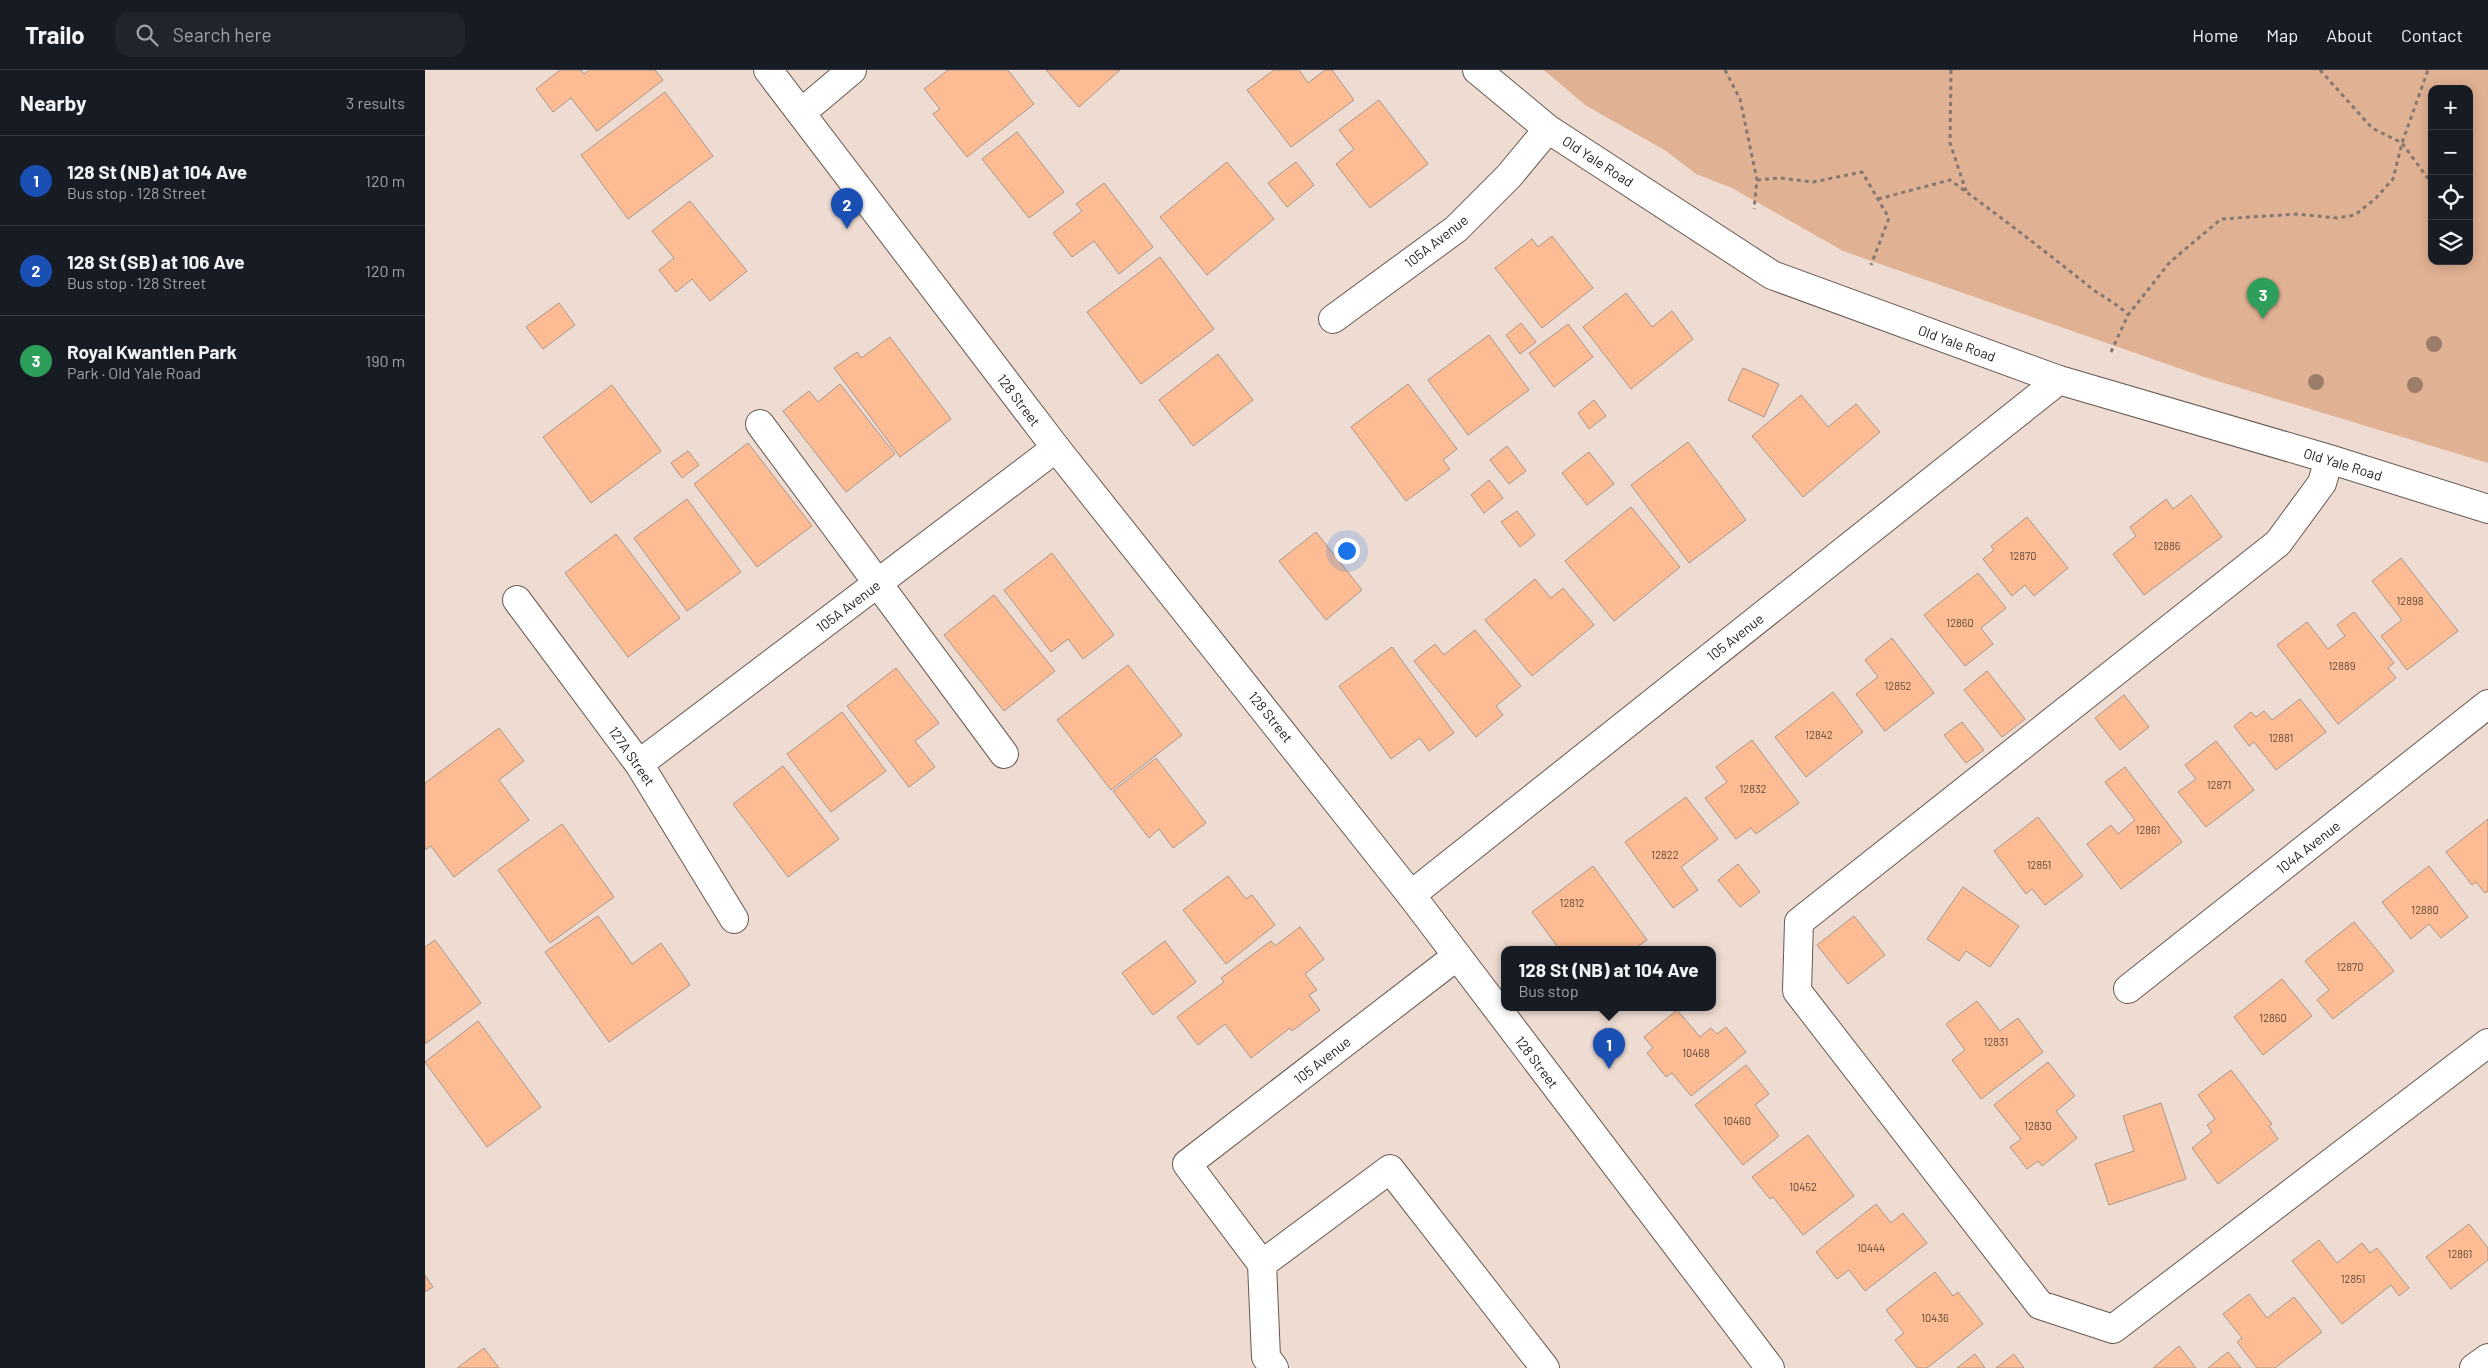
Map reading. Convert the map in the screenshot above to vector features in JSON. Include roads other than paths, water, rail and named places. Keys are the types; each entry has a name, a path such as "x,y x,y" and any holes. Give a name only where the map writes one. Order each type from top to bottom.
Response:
{"street":[{"name":"128 Street","path":"769,70 1056,448 1411,895 1770,1368"},
{"path":"801,113 852,70"},
{"name":"Old Yale Road","path":"1477,70 1548,129 1772,276 2059,380 2329,459 2488,510"},
{"name":"105A Avenue","path":"1333,319 1456,228 1509,176 1548,129"},
{"name":"105 Avenue","path":"1411,895 2059,380"},
{"path":"761,424 1004,754"},
{"name":"105A Avenue","path":"639,764 1056,448"},
{"path":"2329,459 2322,483 2278,543 1799,922 1797,991 2040,1305 2113,1329 2488,1043"},
{"name":"127A Street","path":"517,600 639,764 735,919"},
{"name":"104A Avenue","path":"2128,989 2488,704"},
{"name":"105 Avenue","path":"1261,1264 1187,1164 1457,956"},
{"path":"1274,1368 1266,1357 1261,1264 1390,1169 1545,1368"},
{"path":"2475,1368 2488,1358"}],"place":[{"name":"128 St (SB) at 106 Ave","path":"847,229"},
{"name":"Royal Kwantlen Park","path":"2263,319"},
{"name":"128 St (NB) at 104 Ave","path":"1609,1069"}]}
